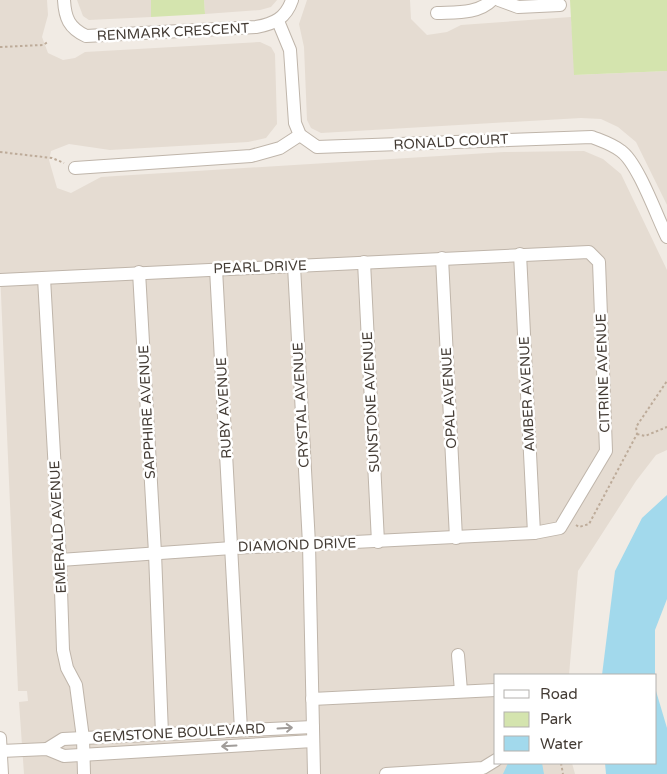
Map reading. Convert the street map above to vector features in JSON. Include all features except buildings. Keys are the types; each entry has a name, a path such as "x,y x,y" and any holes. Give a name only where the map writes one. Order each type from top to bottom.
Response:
{"street":[{"name":"RENMARK CRESCENT","path":"64,0 69,24 77,32 86,36 256,28 278,21"},
{"path":"75,168 251,156 280,148 300,135 295,123 290,50 278,21 289,10 292,0"},
{"path":"437,13 472,11 484,7 492,0"},
{"path":"498,0 518,7 560,5"},
{"name":"RONALD COURT","path":"300,135 317,147 327,148 592,137 609,143 622,152 632,164 667,237"},
{"name":"CITRINE AVENUE","path":"520,254 589,252 599,262 606,452 560,528 534,533"},
{"name":"PEARL DRIVE","path":"0,280 520,254"},
{"name":"AMBER AVENUE","path":"520,254 534,533"},
{"name":"OPAL AVENUE","path":"442,258 456,538"},
{"name":"SUNSTONE AVENUE","path":"364,262 378,542"},
{"name":"CRYSTAL AVENUE","path":"294,266 309,544 314,774"},
{"name":"RUBY AVENUE","path":"216,269 241,730"},
{"name":"SAPPHIRE AVENUE","path":"139,272 155,553 162,734"},
{"name":"EMERALD AVENUE","path":"44,278 60,560 63,650 67,668 76,686 83,738 84,774"},
{"name":"DIAMOND DRIVE","path":"60,560 232,548 534,533"},
{"path":"458,655 461,691"},
{"path":"312,699 494,690"},
{"name":"GEMSTONE BOULEVARD","path":"47,749 63,739 313,727"},
{"path":"0,738 2,774"},
{"name":"GEMSTONE BOULEVARD","path":"1,751 47,749 64,756 313,741"},
{"path":"386,774 483,768 494,761"}],"path":[{"path":"0,47 43,45 48,42"},
{"path":"0,152 52,158 75,168"},
{"path":"566,518 579,527 589,524 637,434 636,427 667,381"},
{"path":"637,434 645,436 667,427"}],"shaded area":[{"path":"0,0 47,0 48,15 42,37 48,53 63,60 75,58 85,52 260,42 271,47 275,54 277,124 266,138 248,142 110,150 69,144 51,151 49,160 57,188 71,193 101,177 504,152 584,151 603,159 621,174 667,270 667,450 656,455 636,481 578,571 569,674 494,674 494,764 572,764 575,774 24,774 19,702 28,701 27,691 18,691 0,271"},
{"path":"77,0 151,0 151,17 89,20 83,16"},
{"path":"204,0 277,0 271,7 260,10 205,14"},
{"path":"307,0 410,0 411,19 427,35 447,32 461,25 571,17 575,75 667,71 667,205 636,142 618,127 601,119 581,118 321,133 311,128 307,120 304,47 299,24"}],"green space":[{"path":"151,0 204,0 205,14 151,17"},
{"path":"570,0 667,0 667,71 574,75"}],"water":[{"path":"667,495 667,599 655,630 655,674 602,674 615,571 642,518"},
{"path":"657,694 667,728 667,774 606,774 605,764 657,764"},
{"path":"508,764 542,764 544,774 503,774"}]}
